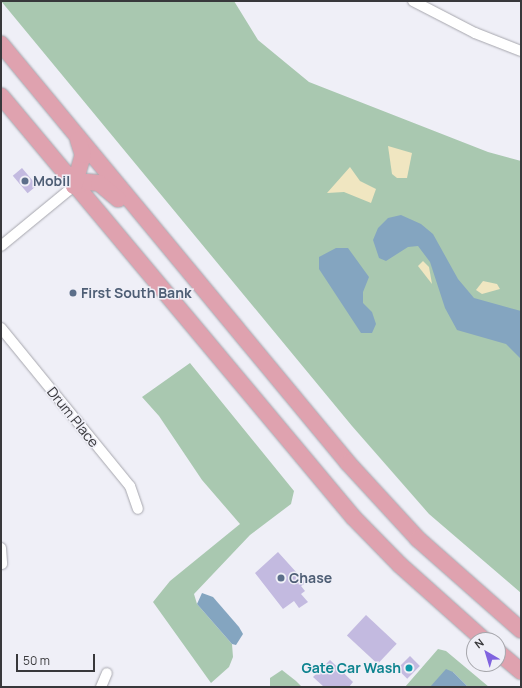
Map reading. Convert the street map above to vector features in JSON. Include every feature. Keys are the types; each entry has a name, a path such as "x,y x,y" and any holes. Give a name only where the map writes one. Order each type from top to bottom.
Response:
{"main road":[{"path":"1,44 217,308 406,527 521,630"},
{"path":"1,96 74,186 353,516 400,565 475,632"},
{"path":"74,186 83,155 75,134"},
{"path":"74,186 87,182 99,184 112,192 193,290 217,308"},
{"path":"506,659 521,671"}],"street":[{"path":"413,1 475,33 521,51"},
{"path":"1,246 74,186"},
{"name":"Drum Place","path":"1,328 130,486 138,509"},
{"path":"1,548 2,564"},
{"path":"101,687 106,673"}],"green space":[{"path":"1,1 234,1 258,40 309,82 488,152 521,161 521,593 429,514 352,426"},
{"path":"190,363 294,491 291,504 250,535 194,594 197,604 232,644 233,657 229,667 211,683 153,602 170,581 240,524 202,480 159,416 142,397"},
{"path":"438,649 446,651 466,668 466,672 471,672 489,687 468,687 453,672 430,687 405,687"},
{"path":"282,670 302,687 270,687 270,678"}],"sand":[{"path":"388,146 412,153 407,178 397,178 392,174"},
{"path":"350,167 360,181 376,189 371,203 344,192 327,193"},
{"path":"423,261 429,267 432,284 418,266"},
{"path":"483,281 497,284 500,289 482,294 476,290"}],"water":[{"path":"401,215 421,224 433,234 458,279 474,298 521,311 521,359 506,344 457,330 445,308 430,262 418,246 408,247 386,261 379,258 373,240 378,228 388,218"},
{"path":"336,248 348,248 369,277 363,292 363,303 372,312 376,324 372,333 361,333 319,269 319,257"},
{"path":"202,593 213,597 239,627 243,634 236,645 232,644 197,604"},
{"path":"446,669 453,672 468,687 430,687"}],"building":[{"name":"Mobil","path":"22,168 37,186 28,193 13,176"},
{"name":"Chase","path":"278,552 306,583 301,586 305,591 301,594 308,602 299,608 294,601 283,609 255,573"},
{"path":"366,615 397,644 378,664 347,635"},
{"name":"Gate Car Wash","path":"410,656 420,666 407,679 397,669"},
{"path":"330,660 353,682 349,687 324,687 313,677"}],"place":[{"name":"Mobil","path":"25,181"},
{"name":"First South Bank","path":"73,293"},
{"name":"Chase","path":"281,578"},
{"name":"Gate Car Wash","path":"409,668"}]}
